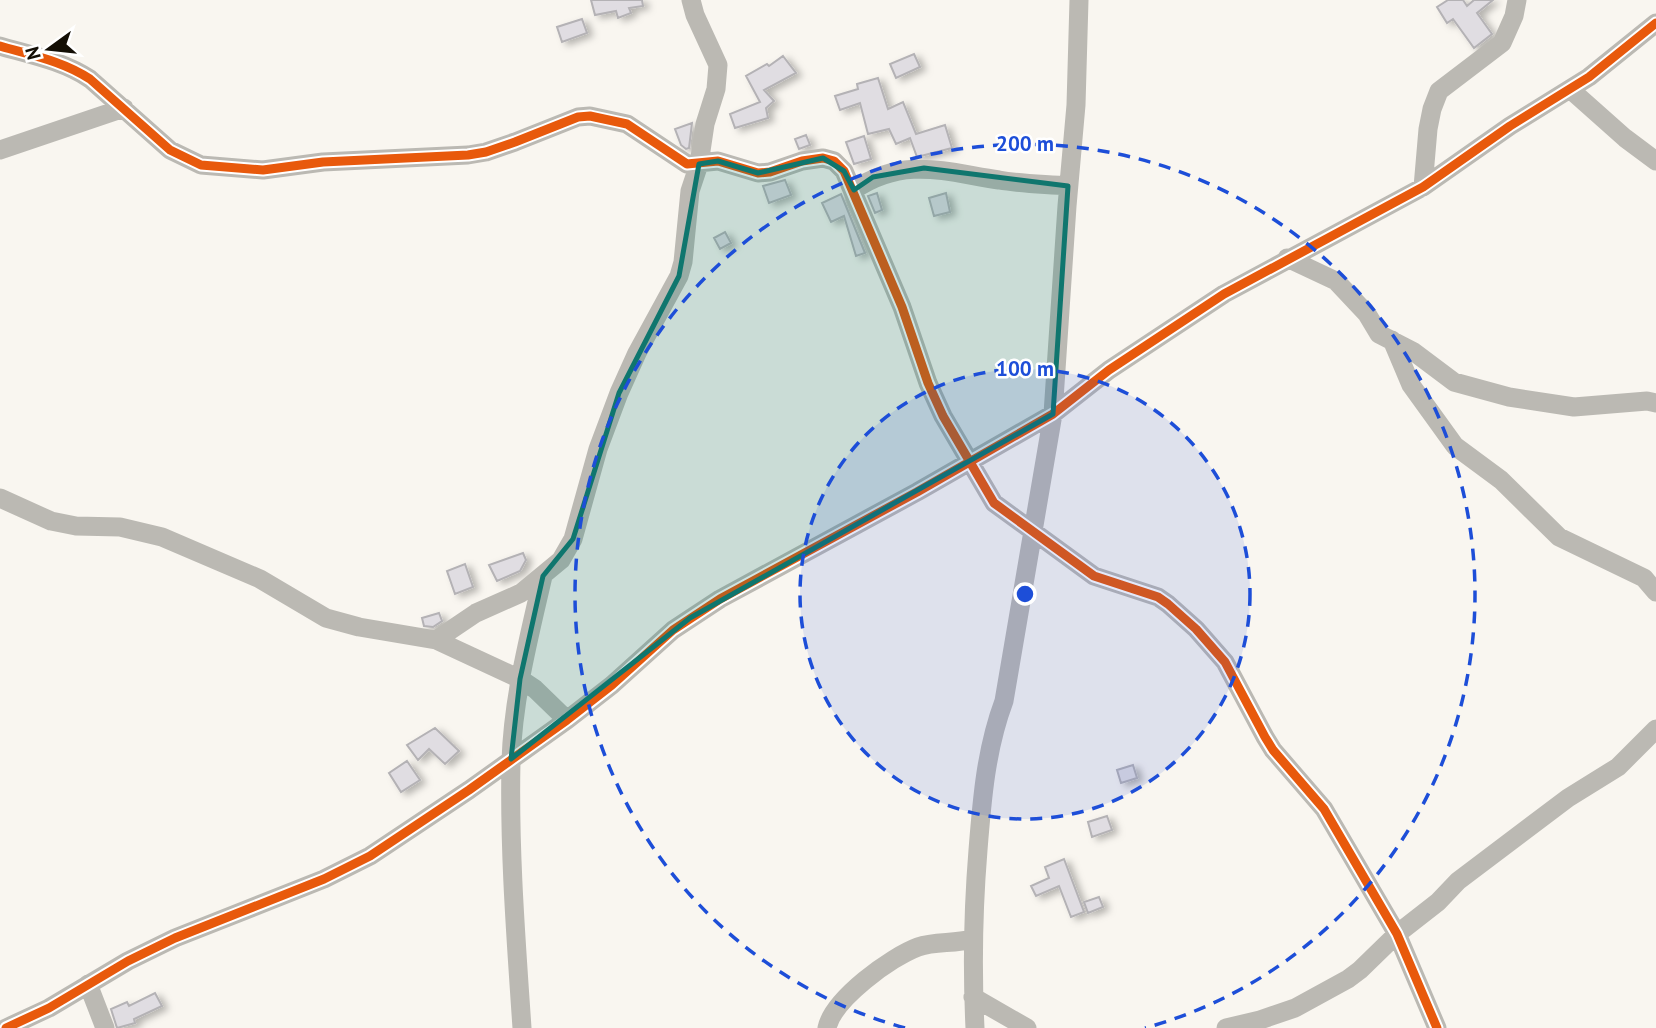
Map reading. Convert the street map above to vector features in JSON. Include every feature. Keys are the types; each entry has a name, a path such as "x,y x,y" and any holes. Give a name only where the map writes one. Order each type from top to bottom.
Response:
{"street":[{"path":"975,1028 972,939 983,791 994,728 1003,701 1053,414 1076,105 1079,0"},
{"path":"1423,187 1428,129 1439,91 1502,43 1514,16 1517,0"},
{"path":"436,640 477,612 514,598 561,560 573,539 611,413 637,353 679,276 683,261 690,191 699,164 705,124 719,72 719,65 697,5"},
{"path":"6,1028 49,1008 175,938 346,869 403,834 567,720 690,618 1053,414 1109,370 1224,294 1423,187 1510,125 1571,90 1656,23"},
{"path":"0,46 64,64 79,71 170,150 201,165 263,170 349,160 468,155 486,152 578,117 590,116 627,124 687,164 718,161 758,173 770,172 802,161 823,158 834,162 844,171 854,190 943,416 994,503 1094,576 1158,597 1196,629 1231,671 1273,750 1324,809 1397,934 1437,1028"},
{"path":"1571,90 1625,138 1656,161"},
{"path":"0,150 124,108"},
{"path":"844,171 873,177 924,168 942,169 1001,181 1069,186"},
{"path":"854,190 873,177"},
{"path":"1287,258 1336,281 1367,314 1379,334 1414,352 1454,382 1508,397 1574,407 1647,401 1656,403"},
{"path":"1392,340 1411,385 1455,446 1501,480 1559,537 1644,578 1656,592"},
{"path":"0,498 51,521 76,526 120,527 162,537 260,579 326,618 359,627 436,640 520,679 535,689 567,720"},
{"path":"522,1028 514,911 511,759 520,679 543,576"},
{"path":"1226,1028 1272,1016 1321,995 1360,970 1397,934 1426,913 1458,881 1568,799 1618,767 1656,729"},
{"path":"827,1028 837,1005 850,991 907,952 928,945 951,944 972,939"},
{"path":"88,984 105,1028"},
{"path":"973,997 1027,1028"}],"highlighted area":[{"path":"823,158 844,171 854,190 873,177 924,168 1068,186 1053,414 690,618 511,759 520,679 543,576 573,539 619,393 679,276 699,164 718,161 758,173"}],"building":[{"path":"591,0 642,0 643,6 629,8 631,13 618,18 616,11 595,15"},
{"path":"1448,0 1463,0 1467,6 1474,0 1493,0 1477,13 1492,34 1474,48 1453,19 1447,23 1437,7"},
{"path":"582,19 587,33 562,42 557,27"},
{"path":"914,54 920,67 896,78 890,64"},
{"path":"783,56 796,73 764,90 774,101 766,108 768,118 735,128 730,114 760,102 746,76 767,64 769,66"},
{"path":"878,78 888,109 903,102 916,134 945,125 952,148 917,157 910,138 896,144 889,129 868,134 860,103 840,110 835,96 858,89 857,84"},
{"path":"692,123 689,148 686,149 681,145 675,129"},
{"path":"806,135 810,145 799,149 795,139"},
{"path":"864,136 871,159 854,164 846,142"},
{"path":"785,180 791,195 769,203 763,186"},
{"path":"877,193 882,210 875,213 868,196"},
{"path":"946,193 950,212 934,216 929,198"},
{"path":"841,194 865,253 856,256 844,216 831,222 822,203"},
{"path":"725,232 731,243 720,249 714,238"},
{"path":"523,553 526,560 520,571 497,581 489,565"},
{"path":"465,564 473,587 455,594 447,571"},
{"path":"439,613 442,621 433,627 424,626 422,618"},
{"path":"435,728 459,751 445,764 429,749 418,760 407,745"},
{"path":"407,761 420,780 401,792 389,773"},
{"path":"1133,765 1137,778 1121,783 1117,770"},
{"path":"1107,816 1112,830 1092,837 1088,822"},
{"path":"1064,859 1084,912 1071,917 1059,886 1036,896 1031,886 1049,878 1045,867"},
{"path":"1099,897 1103,907 1088,913 1084,902"},
{"path":"155,993 162,1006 134,1019 135,1023 117,1028 111,1009 127,1002 129,1006"}],"cycle path":[{"path":"6,1028 49,1008 128,961 175,938 324,879 370,856 567,720 612,685 673,630 720,599 917,492 1053,414 1109,370 1224,294 1423,187 1510,126 1589,77 1656,23"},
{"path":"0,46 46,59 80,73 170,150 201,165 263,170 323,162 468,155 515,142 578,117 590,116 627,124 687,164 718,161 758,173 770,172 802,161 823,158 834,161 844,171 902,307 928,383 943,416 994,503 1094,576 1158,597 1196,629 1225,662 1273,750 1324,809 1397,934 1437,1028"}]}
